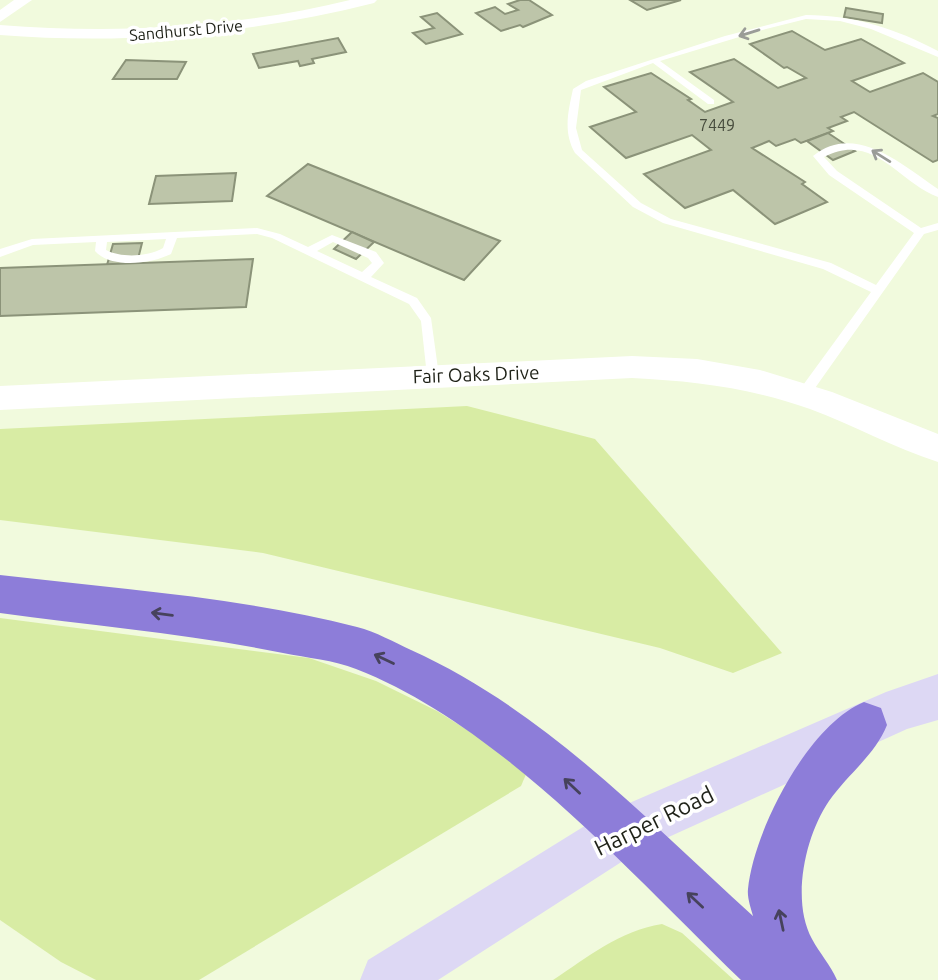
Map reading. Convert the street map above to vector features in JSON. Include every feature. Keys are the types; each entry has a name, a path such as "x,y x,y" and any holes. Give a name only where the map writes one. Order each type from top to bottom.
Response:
{"highway":[{"path":"0,594 244,625 359,648 430,681 482,713 552,766 781,980"},
{"path":"809,980 788,951 774,891 782,848 811,785 864,725"}],"main road":[{"name":"Harper Road","path":"388,980 622,832 902,708 938,697"}],"street":[{"path":"0,17 24,0"},
{"name":"Sandhurst Drive","path":"0,30 98,36 193,33 285,19 369,0"},
{"name":"Fair Oaks Drive","path":"0,398 632,367 672,369 758,381 803,395 938,449"}],"lane":[{"path":"877,290 827,266 667,221 647,212 578,151 573,143 570,127 576,94 581,85 794,19 815,18 893,31 938,54"},
{"path":"655,61 711,102"},
{"path":"920,232 833,173 818,156 845,144 858,145 874,152 938,194"},
{"path":"803,395 920,232 938,226"},
{"path":"0,253 21,243 257,232 365,276 403,295 420,307 427,321 433,376"},
{"path":"102,238 102,254 112,259 160,255 169,247 173,234"},
{"path":"309,251 332,238 372,255 378,263 365,276"}],"green space":[{"path":"467,406 595,439 782,653 733,673 660,648 263,553 0,520 0,429"},
{"path":"0,618 309,658 376,681 437,711 504,753 527,772 521,786 199,980 96,980 61,962 0,920"},
{"path":"662,924 682,933 734,980 553,980 618,939 646,927"}],"building":[{"path":"529,0 552,15 523,27 520,25 501,31 476,13 495,7 505,14 518,10 508,4"},
{"path":"630,0 681,0 647,10"},
{"path":"846,8 883,14 882,23 844,17"},
{"path":"437,13 462,34 426,44 413,33 434,28 421,17"},
{"path":"792,31 825,50 861,39 904,63 852,81 870,92 923,73 938,82 938,114 933,116 938,118 938,160 933,162 854,112 841,117 847,121 828,128 833,131 801,143 795,139 776,146 769,141 752,148 805,182 802,184 827,202 775,224 733,190 685,208 644,174 711,150 692,135 626,158 590,127 636,112 604,87 651,73 691,99 688,100 705,112 733,102 690,72 734,59 778,88 806,78 787,67 784,68 750,44"},
{"path":"338,38 346,52 312,59 314,63 300,66 298,61 259,68 253,54"},
{"path":"126,60 186,62 177,79 113,79"},
{"path":"828,133 855,151 833,160 807,141"},
{"path":"308,164 500,241 464,280 267,196"},
{"path":"236,173 232,201 149,204 156,176"},
{"path":"352,232 374,242 356,259 334,249"},
{"path":"142,243 137,263 107,265 113,244"},
{"path":"253,259 246,307 0,316 0,268"}]}
